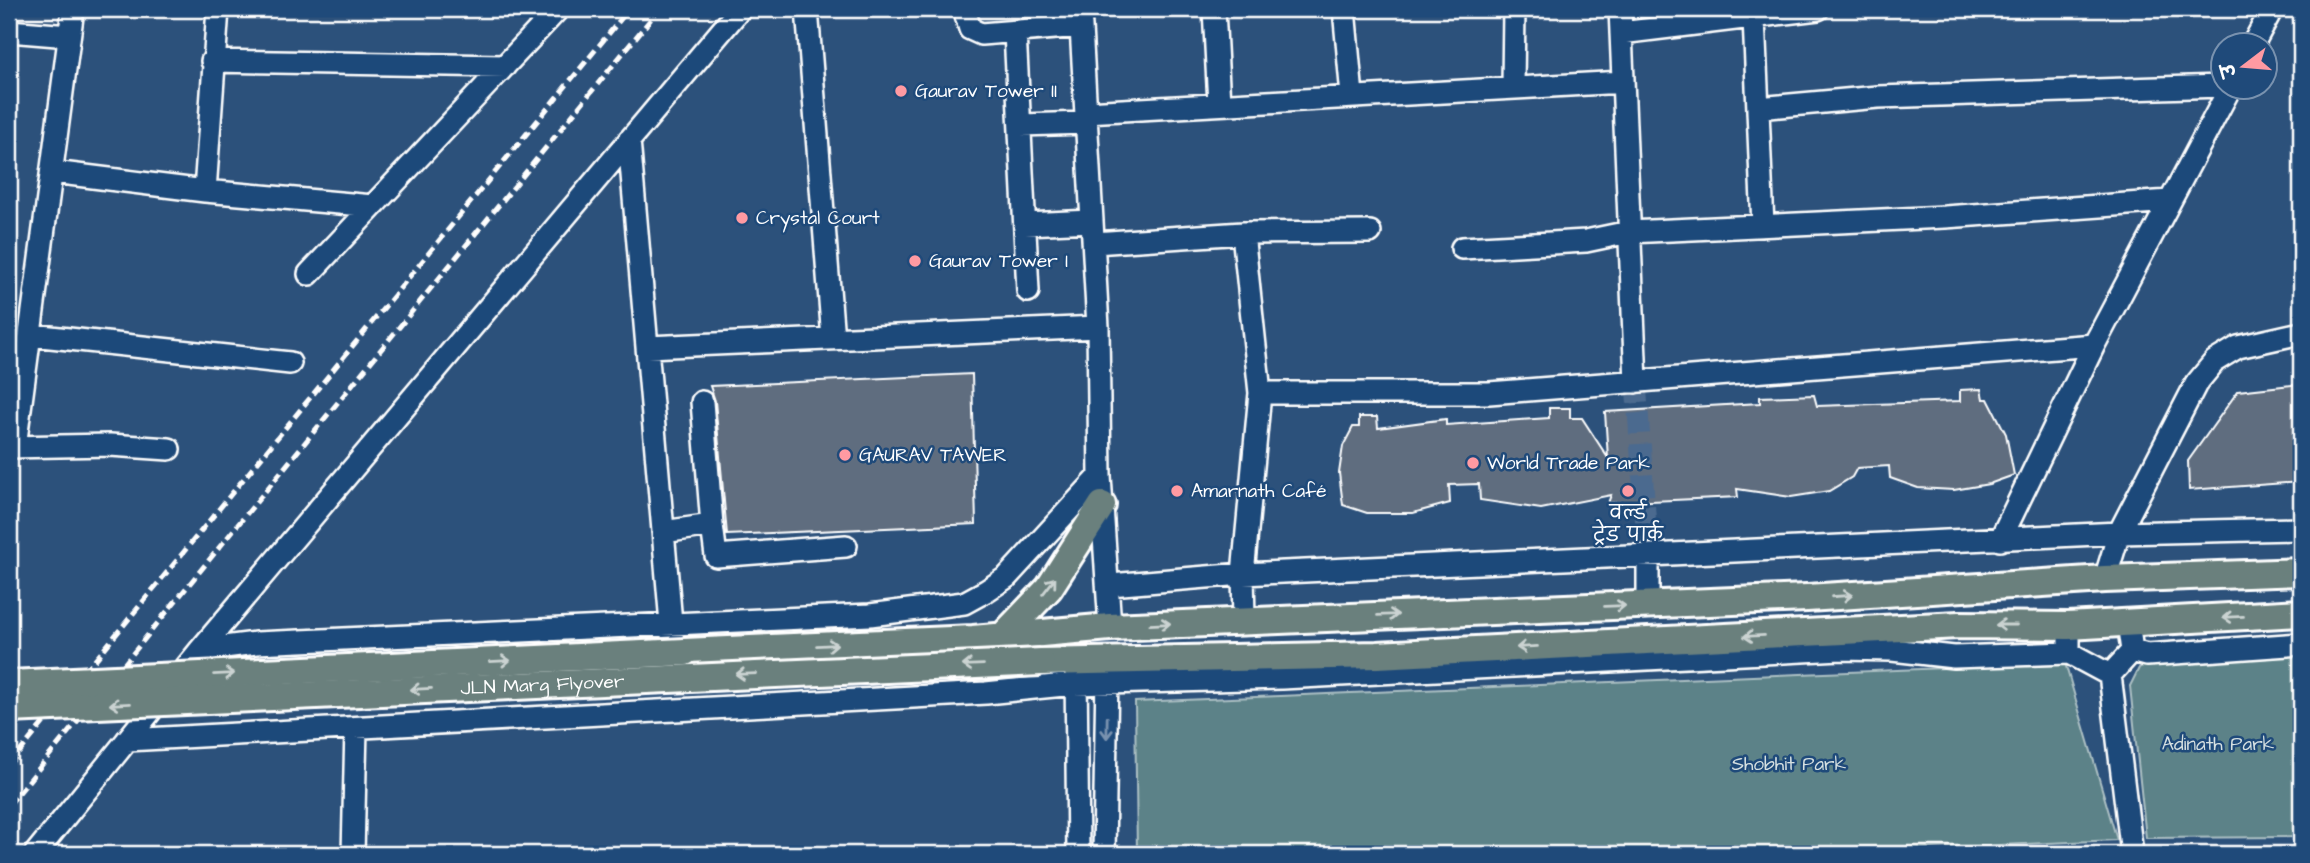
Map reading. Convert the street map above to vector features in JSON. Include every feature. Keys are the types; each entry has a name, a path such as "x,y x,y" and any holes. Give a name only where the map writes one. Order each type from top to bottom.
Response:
{"main road":[{"path":"1003,636 1049,588 1102,505"},
{"name":"JLN Marg Flyover","path":"9,684 973,639 1110,627 1244,620 1648,605 2105,579 2301,572"},
{"name":"JLN Marg Flyover","path":"9,709 1041,662 1074,673 1377,655 1914,640 2068,626 2301,613"}],"street":[{"path":"73,9 32,335 12,447 110,445 169,449"},
{"path":"205,191 212,61 218,9"},
{"path":"309,274 558,9"},
{"path":"35,854 201,650 740,9"},
{"path":"807,9 833,339"},
{"path":"964,9 970,29 981,34 1015,32 1080,17 1094,243 1100,476 1110,586 1110,627"},
{"path":"1214,9 1219,104"},
{"path":"1344,9 1352,96"},
{"path":"1513,86 1514,9"},
{"path":"1620,9 1636,382"},
{"path":"1621,33 1818,9"},
{"path":"2260,32 2272,9"},
{"path":"1754,18 1763,226"},
{"path":"9,31 69,36"},
{"path":"1015,32 1028,291"},
{"path":"212,61 505,66"},
{"path":"1021,125 1219,104 1623,82"},
{"path":"1758,108 1878,97 2208,86"},
{"path":"2000,540 2094,345 2223,102"},
{"path":"629,141 679,709"},
{"path":"52,172 205,191 373,206"},
{"path":"1462,248 1586,241 1629,232 2170,201"},
{"path":"1025,224 1092,221"},
{"path":"1094,243 1243,233 1370,232"},
{"path":"1243,233 1260,393 1243,574 1244,620"},
{"path":"647,347 1098,327"},
{"path":"2105,579 2119,533 2196,384 2215,361 2238,347 2301,333"},
{"path":"32,335 290,363"},
{"path":"1260,393 1489,393 2094,345"},
{"path":"702,402 716,556 846,546"},
{"path":"201,650 256,643 670,622 870,615 964,603 1007,577 1100,476"},
{"path":"663,532 712,525"},
{"path":"1110,586 1243,574 2119,533 2301,529"},
{"path":"1648,556 1648,605"},
{"path":"2128,622 2132,651"},
{"path":"2068,626 2069,653"},
{"path":"1914,640 1954,657 2069,653 2110,675"},
{"path":"2132,651 2147,655 2301,644"},
{"path":"2132,651 2110,675 2132,854"},
{"path":"1104,854 1107,672"},
{"path":"127,740 986,693 1074,673 1078,854"},
{"path":"353,854 356,728"}],"green space":[{"name":"Adinath Park","path":"2301,655 2301,837 2146,838 2130,686 2139,668 2148,663"},
{"name":"Shobhit Park","path":"2065,663 2117,840 1785,854 1137,854 1135,702"}],"building":[{"name":"GAURAV TAWER","path":"972,374 976,524 727,535 715,401 710,386"},
{"path":"2301,384 2301,482 2189,490 2188,461 2238,391"},
{"path":"1981,389 1983,399 1988,399 2006,434 2014,475 1989,484 1954,490 1918,488 1890,478 1889,466 1857,468 1852,477 1829,491 1791,497 1737,489 1738,497 1608,503 1611,495 1541,509 1480,500 1479,484 1449,485 1450,503 1413,513 1367,513 1343,505 1339,473 1343,446 1353,427 1359,427 1359,417 1377,417 1378,428 1446,419 1446,425 1549,418 1549,408 1570,408 1570,418 1582,418 1608,458 1605,412 1760,403 1760,397 1814,395 1817,406 1960,401 1960,390"}],"tunnel":[{"path":"1636,382 1648,556"}],"railway":[{"path":"9,765 629,9"},
{"path":"9,805 659,9"}],"place":[{"name":"Gaurav Tower II","path":"901,91"},
{"name":"Crystal Court","path":"742,218"},
{"name":"Gaurav Tower I","path":"915,261"},
{"name":"GAURAV TAWER","path":"845,455"},
{"name":"World Trade Park","path":"1473,463"},
{"name":"Amarnath Café","path":"1177,491"},
{"name":"वर्ल्ड ट्रेड पार्क","path":"1628,491"}]}
